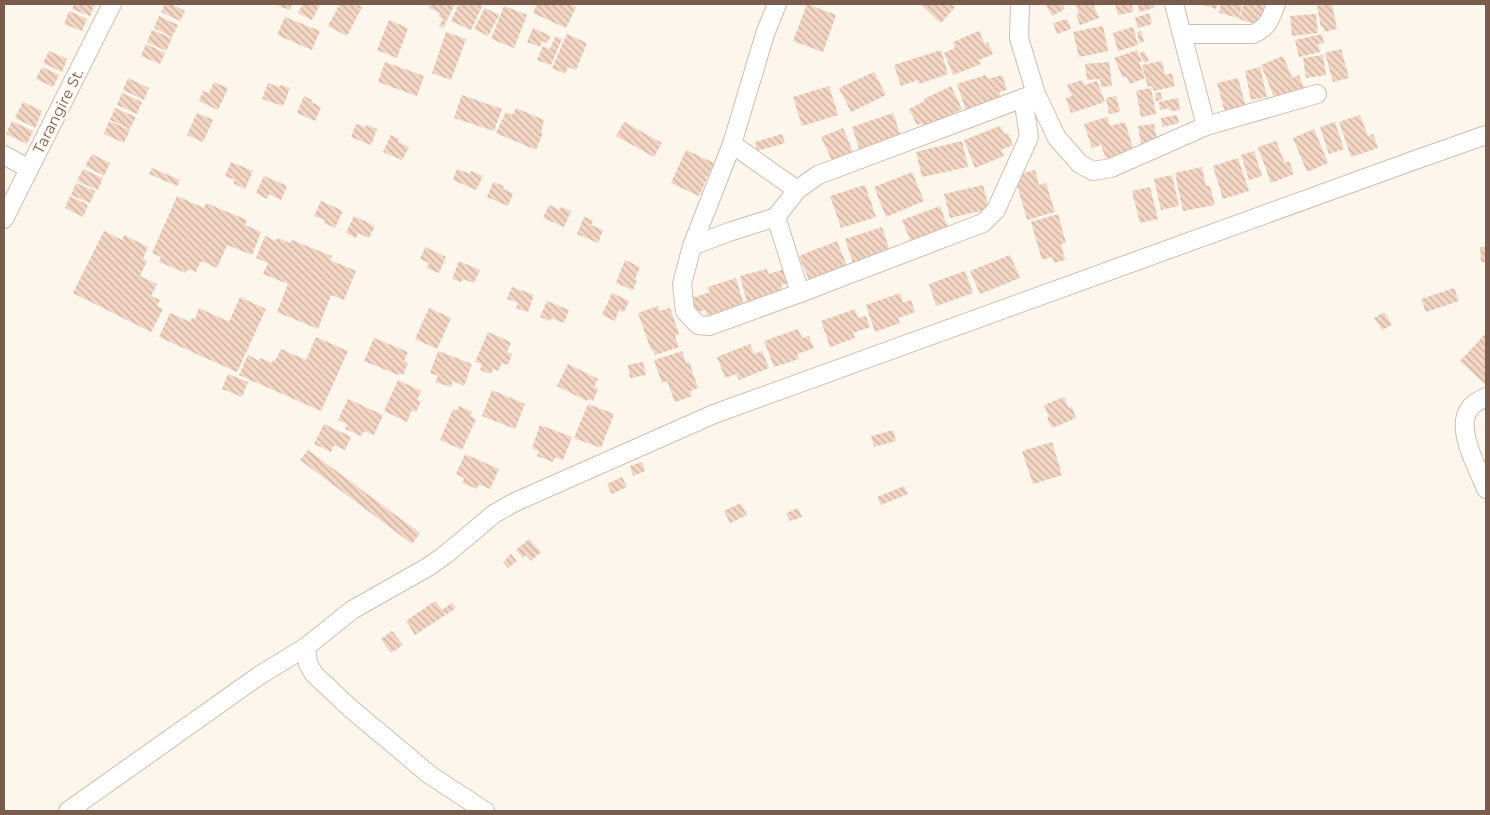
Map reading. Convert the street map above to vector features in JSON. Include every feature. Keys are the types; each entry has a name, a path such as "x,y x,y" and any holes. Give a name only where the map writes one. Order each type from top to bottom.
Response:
{"street":[{"name":"Tarangire St.","path":"4,218 112,4"},
{"path":"777,4 765,34 732,144 692,246 682,284 686,311 698,325 709,326 983,223 996,210 1029,137 1030,96 1019,38 1020,4"},
{"path":"1174,4 1206,126"},
{"path":"1182,34 1253,34 1262,31 1270,21 1276,4"},
{"path":"1030,96 1058,138 1080,164 1092,170 1111,168 1206,126 1317,94"},
{"path":"692,246 776,217 797,190 818,175 1030,96"},
{"path":"68,811 260,675 306,647 352,610 445,555 494,514 513,503 714,414 1486,135"},
{"path":"732,144 797,190"},
{"path":"4,155 29,169"},
{"path":"776,217 800,293"},
{"path":"1486,397 1470,407 1464,420 1465,438 1486,489"},
{"path":"306,647 308,664 314,674 350,708 430,775 485,811"}],"building":[{"path":"74,4 95,4 90,16 72,9"},
{"path":"165,4 171,4 185,11 180,21 161,12"},
{"path":"273,4 292,4 290,10"},
{"path":"303,4 320,4 312,20 298,13"},
{"path":"340,4 356,4 362,7 347,36 328,26"},
{"path":"431,4 455,4 443,28 439,26 443,19 438,16 440,13 429,8"},
{"path":"459,4 483,4 471,30 451,21"},
{"path":"537,4 569,4 576,7 566,28 533,13"},
{"path":"807,4 836,15 823,52 793,41"},
{"path":"920,4 951,4 955,7 941,23"},
{"path":"1045,4 1062,4 1065,9 1052,16"},
{"path":"1075,4 1093,4 1099,18 1080,25 1076,15 1079,14"},
{"path":"1115,4 1132,4 1133,12 1118,15"},
{"path":"1138,4 1153,4 1154,8 1139,12"},
{"path":"1200,4 1218,4 1216,9"},
{"path":"1221,4 1242,4 1239,18 1219,13"},
{"path":"1244,4 1265,4 1258,25 1239,19"},
{"path":"1332,4 1337,29 1324,32 1323,26 1321,27 1317,6"},
{"path":"504,6 527,15 514,48 491,39"},
{"path":"485,8 499,15 488,36 474,29"},
{"path":"69,11 87,19 82,31 64,24"},
{"path":"1149,13 1152,24 1138,28 1135,18"},
{"path":"1316,14 1318,33 1292,36 1290,16"},
{"path":"159,16 178,25 172,37 154,28"},
{"path":"285,17 320,31 312,50 277,35"},
{"path":"1067,19 1071,29 1057,34 1053,23"},
{"path":"389,20 408,28 397,58 377,50"},
{"path":"1103,26 1108,51 1079,57 1073,32"},
{"path":"1133,27 1138,45 1118,51 1113,33"},
{"path":"533,28 551,36 547,43 542,41 540,47 527,42"},
{"path":"152,30 172,38 166,51 147,42"},
{"path":"979,31 985,44 988,42 993,54 979,60 981,64 953,75 944,53 955,48 953,42"},
{"path":"1141,31 1144,41 1140,43 1137,32"},
{"path":"446,32 466,39 451,80 432,73"},
{"path":"567,34 587,43 576,70 568,67 565,74 552,68"},
{"path":"1322,34 1324,43 1318,44 1320,52 1299,57 1295,40"},
{"path":"555,37 562,39 551,65 537,60 543,46 550,49"},
{"path":"146,44 165,53 160,64 141,56"},
{"path":"1341,49 1349,78 1333,82 1325,53"},
{"path":"941,50 948,74 919,84 918,80 901,86 894,65"},
{"path":"1137,50 1142,61 1139,62 1145,78 1130,84 1126,76 1123,78 1114,58"},
{"path":"49,51 67,59 62,72 43,63"},
{"path":"1144,51 1149,61 1144,63 1140,53"},
{"path":"1323,55 1326,75 1306,78 1303,58"},
{"path":"1283,56 1292,78 1299,75 1305,90 1276,102 1261,65"},
{"path":"1162,61 1165,75 1172,73 1175,86 1154,91 1152,86 1148,87 1142,65"},
{"path":"385,62 424,76 417,96 378,82"},
{"path":"1109,62 1112,86 1101,87 1100,79 1087,80 1085,64"},
{"path":"42,67 59,75 53,87 36,79"},
{"path":"1260,67 1267,97 1251,100 1245,71"},
{"path":"874,72 886,95 851,112 839,88"},
{"path":"986,75 988,79 1002,75 1007,90 999,92 1003,103 967,114 957,84"},
{"path":"128,78 149,88 144,100 123,90"},
{"path":"1238,78 1246,107 1225,113 1217,83"},
{"path":"1082,80 1084,85 1097,81 1105,102 1071,113 1066,98 1072,96 1067,85"},
{"path":"214,82 228,88 218,110 199,101 203,91 209,93"},
{"path":"268,83 290,88 283,106 262,99"},
{"path":"829,86 838,115 802,126 793,97"},
{"path":"951,86 962,109 924,127 922,123 917,125 909,109 925,101 924,99"},
{"path":"1151,88 1156,114 1141,117 1136,91"},
{"path":"1161,92 1162,100 1156,101 1155,93"},
{"path":"122,93 142,102 137,114 117,105"},
{"path":"462,95 502,109 494,131 454,118"},
{"path":"304,96 321,107 315,121 297,113"},
{"path":"1116,96 1120,112 1109,114 1106,98"},
{"path":"1178,98 1180,110 1170,111 1169,108 1160,110 1159,102"},
{"path":"23,102 42,111 35,128 15,118"},
{"path":"115,108 136,117 130,129 110,120"},
{"path":"516,108 544,120 541,132 543,133 536,150 496,133 506,112 513,115"},
{"path":"197,113 213,120 203,142 187,135"},
{"path":"893,113 901,137 860,151 852,127"},
{"path":"1177,115 1179,123 1162,127 1161,118"},
{"path":"1360,115 1368,136 1373,134 1378,148 1351,157 1339,122"},
{"path":"1107,117 1110,126 1125,122 1134,151 1106,159 1101,145 1092,148 1084,124"},
{"path":"12,121 33,131 27,144 6,134"},
{"path":"109,121 130,130 124,143 104,134"},
{"path":"624,122 662,143 654,157 616,136"},
{"path":"1335,122 1344,149 1329,154 1320,127"},
{"path":"356,124 365,127 367,125 377,129 371,145 351,137"},
{"path":"1154,124 1157,141 1141,144 1138,126"},
{"path":"1000,126 1004,134 1008,133 1013,145 1001,150 1004,156 975,168 964,140"},
{"path":"843,128 853,152 832,161 821,137"},
{"path":"1314,129 1328,163 1307,172 1293,138"},
{"path":"782,134 785,143 757,151 755,142"},
{"path":"391,135 399,139 398,142 409,147 402,160 383,152"},
{"path":"962,141 968,167 922,177 916,152"},
{"path":"1276,141 1285,163 1289,161 1294,174 1271,183 1258,147"},
{"path":"686,150 714,163 699,196 671,183"},
{"path":"1254,151 1262,176 1249,180 1241,155"},
{"path":"92,154 110,163 104,176 85,166"},
{"path":"1238,158 1249,191 1223,199 1213,166"},
{"path":"231,162 253,171 245,189 233,183 235,180 225,176"},
{"path":"1202,167 1206,186 1210,186 1215,205 1183,211 1175,173"},
{"path":"152,168 180,180 177,186 149,174"},
{"path":"83,169 103,178 98,190 77,181"},
{"path":"457,169 470,174 471,171 483,176 476,190 453,180"},
{"path":"1035,170 1039,185 1046,183 1055,212 1027,220 1016,181 1021,179 1020,174"},
{"path":"912,172 924,201 886,217 874,187"},
{"path":"1172,175 1179,206 1161,210 1154,179"},
{"path":"264,176 287,186 281,200 269,194 267,199 256,193"},
{"path":"493,182 504,186 503,189 513,193 508,206 487,197"},
{"path":"76,183 95,191 90,203 71,195"},
{"path":"865,185 876,217 841,228 830,196"},
{"path":"983,185 989,209 950,218 944,194"},
{"path":"1150,187 1158,219 1140,223 1132,191"},
{"path":"70,196 88,205 83,217 65,208"},
{"path":"177,196 204,208 206,203 247,220 245,225 261,232 252,255 227,245 217,268 201,261 196,272 188,269 186,273 159,262 161,257 152,253"},
{"path":"321,201 343,211 335,228 324,223 325,220 314,216"},
{"path":"549,205 560,210 561,207 571,211 564,227 543,218"},
{"path":"940,206 948,228 911,242 902,220"},
{"path":"1058,214 1066,243 1061,244 1065,260 1054,263 1052,257 1042,260 1031,222"},
{"path":"354,216 375,226 369,238 358,233 356,238 346,233"},
{"path":"584,217 593,220 591,225 603,230 598,243 577,234"},
{"path":"882,227 891,255 854,266 845,239"},
{"path":"104,231 122,240 124,235 148,247 143,259 147,261 140,276 157,284 151,296 160,300 157,306 163,309 151,332 73,293"},
{"path":"265,236 276,241 278,238 290,243 292,240 332,256 330,260 356,271 344,300 331,295 318,329 277,312 288,284 263,274 268,263 256,258"},
{"path":"837,241 847,266 809,280 799,256"},
{"path":"425,247 446,257 439,273 427,268 429,263 420,259"},
{"path":"1480,247 1486,247 1486,262 1481,262"},
{"path":"1010,255 1020,278 980,294 970,271"},
{"path":"625,260 640,267 633,290 616,283"},
{"path":"459,261 480,270 474,283 463,279 461,282 452,279"},
{"path":"767,269 768,274 785,269 789,283 781,285 783,292 747,303 740,276"},
{"path":"965,271 973,293 936,306 929,284"},
{"path":"736,278 744,305 708,317 705,310 694,313 689,299 710,292 708,287"},
{"path":"512,287 534,295 528,312 516,308 518,303 507,299"},
{"path":"1454,288 1459,301 1426,312 1421,299"},
{"path":"612,293 629,301 624,312 619,310 615,321 602,315"},
{"path":"900,293 903,303 911,300 915,312 898,318 900,323 875,332 866,305"},
{"path":"240,297 266,309 237,372 159,337 170,313 190,322 192,318 195,319 199,308 229,322"},
{"path":"547,301 569,310 564,323 551,318 550,321 540,317"},
{"path":"658,306 660,311 670,308 679,334 675,336 679,347 655,355 653,350 651,350 638,313"},
{"path":"429,308 451,318 437,349 415,339"},
{"path":"855,309 858,318 866,316 870,327 853,333 855,338 830,347 821,321"},
{"path":"1384,312 1392,325 1382,330 1374,318"},
{"path":"798,329 802,338 809,336 814,348 797,354 799,359 774,367 764,341"},
{"path":"488,332 511,342 507,352 512,354 508,365 502,363 498,371 493,369 491,374 480,370 482,364 475,362"},
{"path":"1486,333 1486,385 1460,361"},
{"path":"316,337 348,351 321,411 239,375 248,355 259,361 260,358 272,363 281,349 306,360"},
{"path":"374,338 408,352 404,361 408,363 403,375 399,373 398,375 364,361"},
{"path":"750,344 754,354 762,351 769,368 739,380 736,374 725,378 717,357"},
{"path":"438,351 472,364 464,386 453,381 451,387 435,382 438,376 430,373"},
{"path":"682,351 686,363 689,362 698,388 690,391 692,396 675,402 667,381 662,383 654,360"},
{"path":"643,362 646,375 630,378 628,365"},
{"path":"568,364 598,379 594,387 598,389 593,401 588,399 587,401 557,386"},
{"path":"228,374 248,382 242,397 222,389"},
{"path":"398,380 421,391 417,400 421,401 416,412 412,410 407,422 384,411"},
{"path":"492,390 525,404 515,429 482,416"},
{"path":"1064,397 1069,408 1072,407 1076,418 1052,428 1044,405"},
{"path":"348,399 383,415 374,435 364,431 361,436 345,429 347,424 338,420"},
{"path":"588,404 614,414 601,448 574,438"},
{"path":"459,406 472,412 470,416 476,419 462,450 440,440 453,409 457,411"},
{"path":"324,424 351,437 345,450 334,445 331,452 314,444"},
{"path":"540,425 572,437 563,460 555,457 553,462 537,456 539,451 532,448"},
{"path":"893,430 896,441 874,447 871,436"},
{"path":"1052,442 1062,475 1033,484 1022,451"},
{"path":"308,450 420,533 412,544 300,460"},
{"path":"465,454 499,469 490,489 479,484 477,489 462,483 464,478 456,474"},
{"path":"642,462 645,471 633,476 630,466"},
{"path":"622,477 627,487 612,494 607,484"},
{"path":"904,486 908,494 881,505 877,497"},
{"path":"741,503 747,515 730,523 724,511"},
{"path":"798,508 802,517 790,521 786,513"},
{"path":"529,539 541,552 531,561 526,555 523,558 516,550"},
{"path":"511,554 517,561 508,568 503,562"},
{"path":"435,601 442,610 452,603 456,608 415,635 406,621"},
{"path":"392,631 403,645 391,653 381,639"}]}
